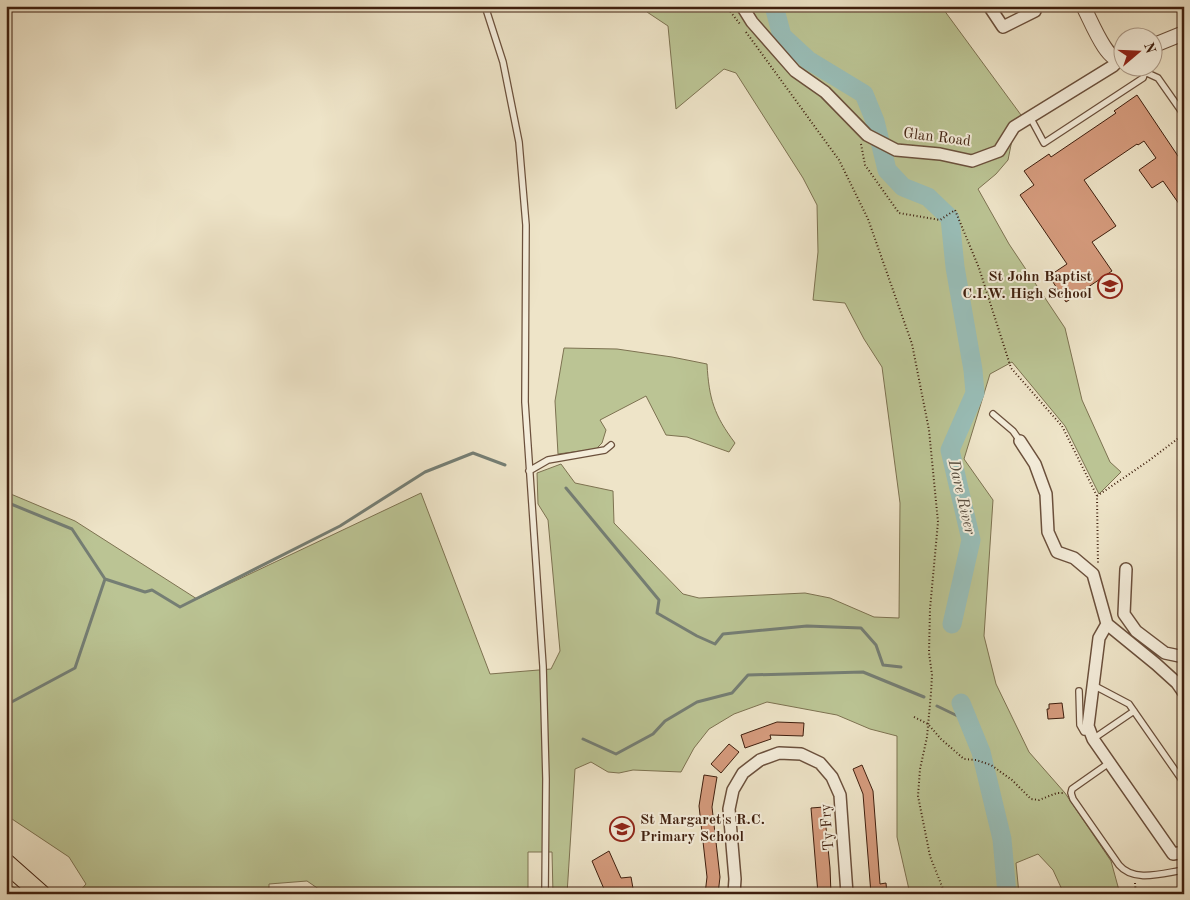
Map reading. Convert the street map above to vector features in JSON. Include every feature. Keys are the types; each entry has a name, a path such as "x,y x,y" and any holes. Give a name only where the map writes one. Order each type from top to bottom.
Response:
{"main road":[{"path":"6,863 41,894"}],"street":[{"name":"Glan Road","path":"742,6 752,22 796,71 825,92 867,135 896,150 940,154 972,161 999,151 1014,127 1112,67"},
{"path":"989,6 1003,27 1035,11"},
{"path":"1083,6 1106,51 1112,57"},
{"path":"1162,42 1184,33"},
{"path":"1020,441 1035,464 1046,494 1048,532 1057,552 1074,558 1093,574 1105,620 1177,683 1184,693"},
{"path":"1126,569 1124,614 1136,631 1160,650 1184,657"},
{"path":"1105,620 1098,638 1088,726 1091,735 1173,854 1184,852"},
{"path":"1156,664 1160,650"},
{"name":"Ty Fry","path":"734,894 735,879 729,809 733,790 743,773 760,760 779,753 801,754 820,764 832,777 840,795 848,894"}],"lane":[{"path":"485,6 504,62 519,142 526,225 525,402 536,540 544,683 546,779 545,894"},
{"path":"1030,117 1044,143 1143,78"},
{"path":"1158,78 1184,115"},
{"path":"993,414 1013,431 1020,441"},
{"path":"530,471 548,460 605,450 611,445"},
{"path":"1093,685 1129,704 1184,783"},
{"path":"1079,692 1080,725 1084,732 1091,735 1134,711"},
{"path":"1109,763 1072,789 1071,794 1118,865 1123,870 1136,876 1184,870"}],"path":[{"path":"726,6 840,160 868,219 912,344 929,430 938,522 930,609 929,653 932,675 928,724 920,769 918,796 930,856 945,894"},
{"path":"856,124 865,165 900,213 940,220 955,210 979,268 1011,368 1062,426 1097,496 1098,563 1093,574"},
{"path":"1097,496 1184,434"},
{"path":"914,717 928,724 941,739 964,759 976,760 990,765 1012,780 1031,799 1039,800 1057,793 1071,794"},
{"path":"1136,876 1136,894"}],"green space":[{"path":"646,6 941,6 1021,115 1012,140 1008,160 996,174 978,189 1009,244 1065,328 1082,400 1110,462 1121,472 1099,494 1065,426 1012,362 990,374 964,459 993,500 984,636 996,684 1029,752 1065,793 1111,861 1120,894 1064,894 1053,870 1038,854 1016,863 1019,894 910,894 897,837 897,736 870,729 837,715 767,702 734,714 709,729 694,748 681,772 633,770 619,773 608,772 591,762 575,769 567,894 553,894 552,852 528,852 528,894 326,894 307,881 269,884 269,894 77,894 86,884 69,857 6,815 6,492 75,521 197,599 421,493 490,674 551,669 560,651 548,520 538,504 537,473 561,464 575,483 613,491 614,523 683,594 699,598 805,593 830,598 874,617 899,618 900,503 882,367 864,339 845,303 813,300 818,252 817,205 803,178 736,73 724,69 676,109 668,26 647,12"},
{"path":"564,348 617,349 707,364 709,387 717,415 735,443 729,452 687,437 666,435 646,396 600,420 606,430 602,443 596,449 558,454 555,401"},
{"path":"6,882 14,887 32,894 6,894"}],"building":[{"path":"1137,95 1184,165 1184,211 1163,181 1152,188 1139,170 1156,158 1144,141 1084,180 1116,226 1092,242 1112,271 1066,302 1049,276 1067,264 1020,195 1034,185 1024,171 1049,154 1051,157 1116,113 1114,111"},
{"path":"1062,703 1064,718 1048,719 1047,709 1049,709 1049,704"},
{"path":"777,722 804,723 803,736 770,735 771,739 745,748 741,735"},
{"path":"729,744 739,752 721,773 711,764"},
{"path":"862,765 873,791 880,884 886,883 887,894 871,894 863,794 853,769"},
{"path":"704,775 717,777 712,807 720,877 718,894 705,894 707,877 699,806"},
{"path":"824,807 831,894 818,894 811,808"},
{"path":"609,851 621,878 631,877 634,894 603,894 604,889 592,861"}],"waterway":[{"name":"Dare River","path":"774,6 782,36 808,60 864,94 875,121 887,170 903,187 928,197 950,218 955,267 973,370 975,393 950,450 971,540 952,624"},
{"path":"6,502 72,529 105,579 145,592 152,590 180,607 340,526 425,472 473,453 505,465"},
{"path":"566,488 659,600 657,613 697,636 715,644 723,634 807,626 861,628 876,645 883,665 901,667"},
{"path":"6,705 75,668 105,579"},
{"path":"583,739 616,754 653,734 665,721 697,702 732,693 748,675 863,672 924,697"},
{"name":"Dare River","path":"961,703 981,752 1002,839 1007,894"},
{"path":"937,706 968,721"}],"place":[{"name":"St John Baptist C.I.W. High School","path":"1110,286"},
{"name":"St Margaret's R.C. Primary School","path":"622,829"}]}
